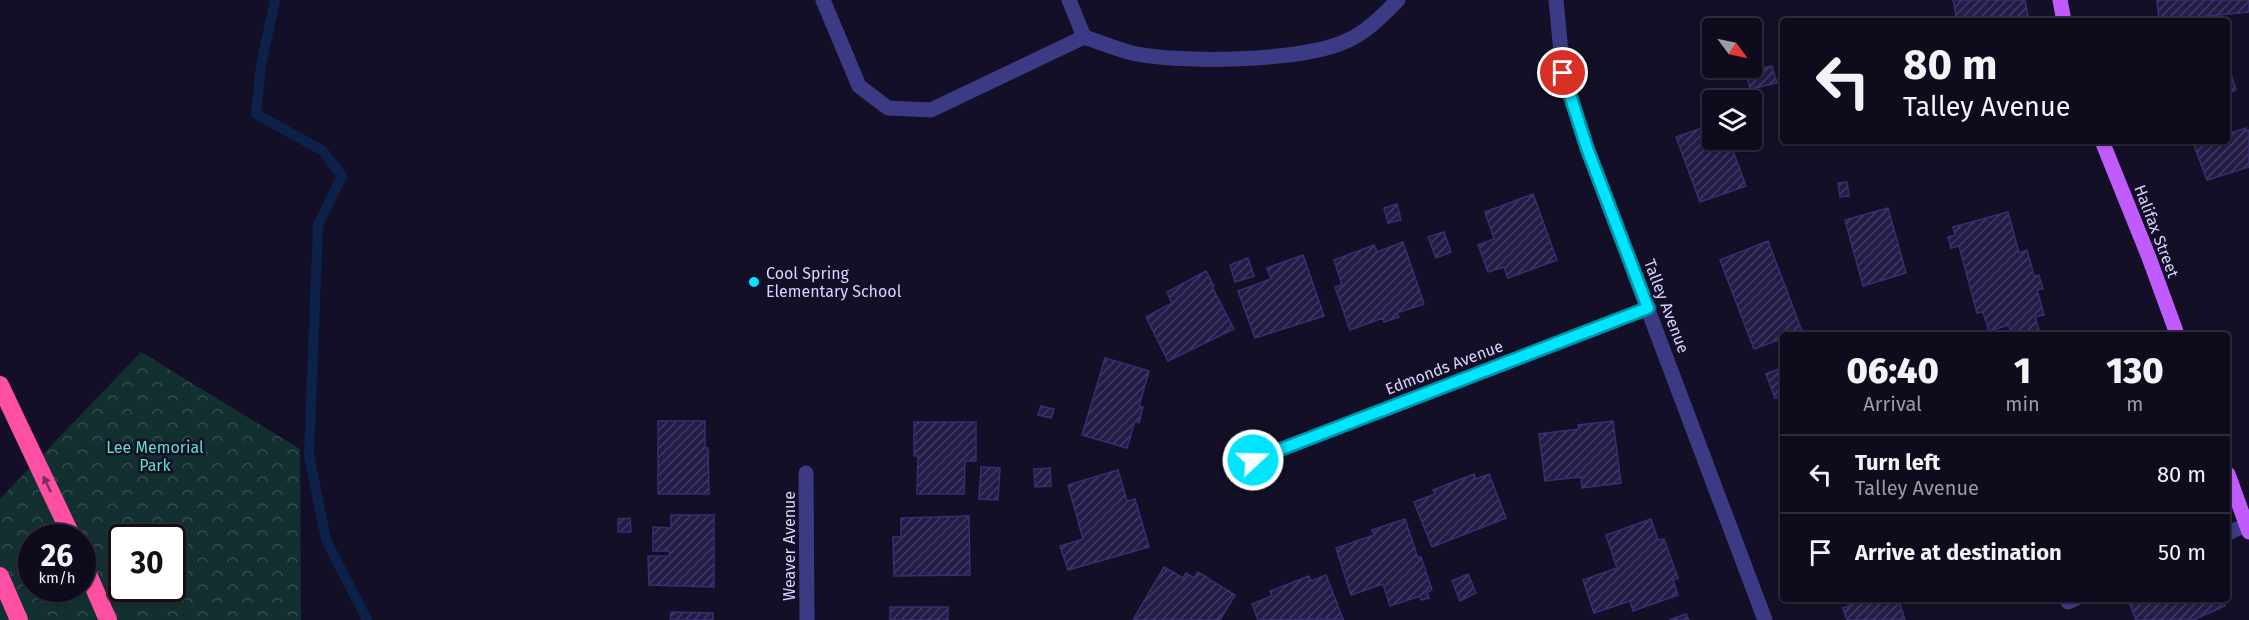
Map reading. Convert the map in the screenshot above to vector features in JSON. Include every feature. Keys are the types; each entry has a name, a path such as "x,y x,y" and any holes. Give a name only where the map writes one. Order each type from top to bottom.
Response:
{"highway":[{"path":"0,385 66,524"},
{"path":"0,576 19,620"},
{"path":"96,592 108,620"}],"main road":[{"path":"2060,0 2063,18"},
{"name":"Halifax Street","path":"2103,144 2176,332"},
{"path":"2230,480 2248,529"}],"street":[{"path":"823,0 859,86 888,108 931,110 1084,37 1133,53 1178,58 1241,58 1320,50 1346,41 1375,24 1398,0"},
{"path":"1069,0 1084,37"},
{"name":"Talley Avenue","path":"1556,0 1563,73 1587,148 1765,620"},
{"name":"Edmonds Avenue","path":"1253,460 1648,308"},
{"name":"Weaver Avenue","path":"806,473 807,620"},
{"path":"2230,533 2248,529"}],"green space":[{"name":"Lee Memorial Park","path":"141,352 300,449 301,620 0,620 0,499"}],"building":[{"path":"1953,0 2025,0 2028,18 1956,18"},
{"path":"2157,0 2249,0 2249,12 2189,18 2159,18"},
{"path":"1772,66 1777,83 1750,89 1747,78 1762,78 1762,68"},
{"path":"2230,70 2236,90 2230,92"},
{"path":"1702,128 1702,150 1733,150 1746,186 1700,202 1676,137"},
{"path":"2246,128 2247,131 2249,130 2249,167 2207,180 2194,145 2230,144 2230,133"},
{"path":"1847,182 1849,196 1840,197 1838,183"},
{"path":"1533,194 1557,260 1508,278 1504,267 1488,272 1478,245 1494,239 1485,212"},
{"path":"1397,204 1401,220 1388,223 1384,208"},
{"path":"1888,208 1906,273 1863,286 1845,220"},
{"path":"2008,212 2019,253 2027,250 2034,276 2039,275 2043,289 2037,290 2044,315 2035,317 2039,332 2011,332 2009,325 1989,331 1983,312 1977,313 1959,246 1951,248 1948,237 1955,235 1953,227"},
{"path":"1444,232 1451,252 1436,258 1428,237"},
{"path":"1768,241 1802,331 1780,332 1780,339 1754,349 1720,260"},
{"path":"1403,242 1424,304 1397,313 1399,317 1384,322 1383,318 1350,330 1335,287 1342,285 1334,260 1374,245 1377,252"},
{"path":"1303,255 1324,316 1255,338 1238,291 1271,279 1267,268"},
{"path":"1248,258 1254,276 1235,282 1230,265"},
{"path":"1206,271 1234,329 1168,361 1146,317 1172,303 1167,292"},
{"path":"1105,358 1149,371 1139,406 1143,407 1139,423 1135,421 1127,448 1082,435"},
{"path":"1780,369 1780,396 1775,398 1766,374"},
{"path":"1041,406 1054,409 1051,418 1038,415"},
{"path":"658,421 705,421 709,494 658,494"},
{"path":"1613,421 1621,483 1582,488 1581,477 1545,481 1539,434 1579,429 1578,425"},
{"path":"914,422 976,422 976,461 965,461 964,494 917,494 918,456 914,456"},
{"path":"981,467 1000,468 998,500 979,499"},
{"path":"1050,468 1051,486 1035,487 1034,469"},
{"path":"1118,470 1127,501 1135,499 1149,547 1068,570 1060,546 1083,539 1068,485"},
{"path":"1474,474 1476,479 1489,474 1506,518 1432,547 1414,502 1435,494 1433,490"},
{"path":"671,515 714,515 714,587 649,585 648,556 670,556 669,551 653,551 653,527 671,528"},
{"path":"969,516 970,575 894,576 893,537 901,537 901,518"},
{"path":"630,518 631,532 618,532 618,519"},
{"path":"1405,519 1432,590 1427,592 1429,598 1421,600 1420,596 1390,606 1383,584 1351,595 1336,548 1374,535 1372,530"},
{"path":"1651,519 1658,540 1664,539 1678,578 1673,580 1678,595 1633,611 1630,601 1594,613 1583,580 1617,568 1606,535"},
{"path":"1164,567 1183,578 1186,573 1194,578 1198,572 1235,595 1220,620 1133,620"},
{"path":"1468,574 1476,593 1460,601 1452,581"},
{"path":"1326,575 1343,619 1258,620 1252,604 1272,596 1270,591 1309,576 1311,581"},
{"path":"1848,602 1899,602 1905,620 1847,620 1843,608 1849,606"},
{"path":"2129,602 2223,602 2225,606 2193,620 2136,620"},
{"path":"890,607 948,607 948,620 890,620"},
{"path":"671,612 713,613 713,620 670,620"},
{"path":"1686,614 1689,620 1669,620"}],"waterway":[{"path":"275,0 261,65 256,114 323,151 342,176 318,225 309,455 326,540 367,620"}],"place":[{"name":"Cool Spring Elementary School","path":"754,282"}],"route":[{"path":"1253,460 1648,308 1587,148 1563,73"}]}
